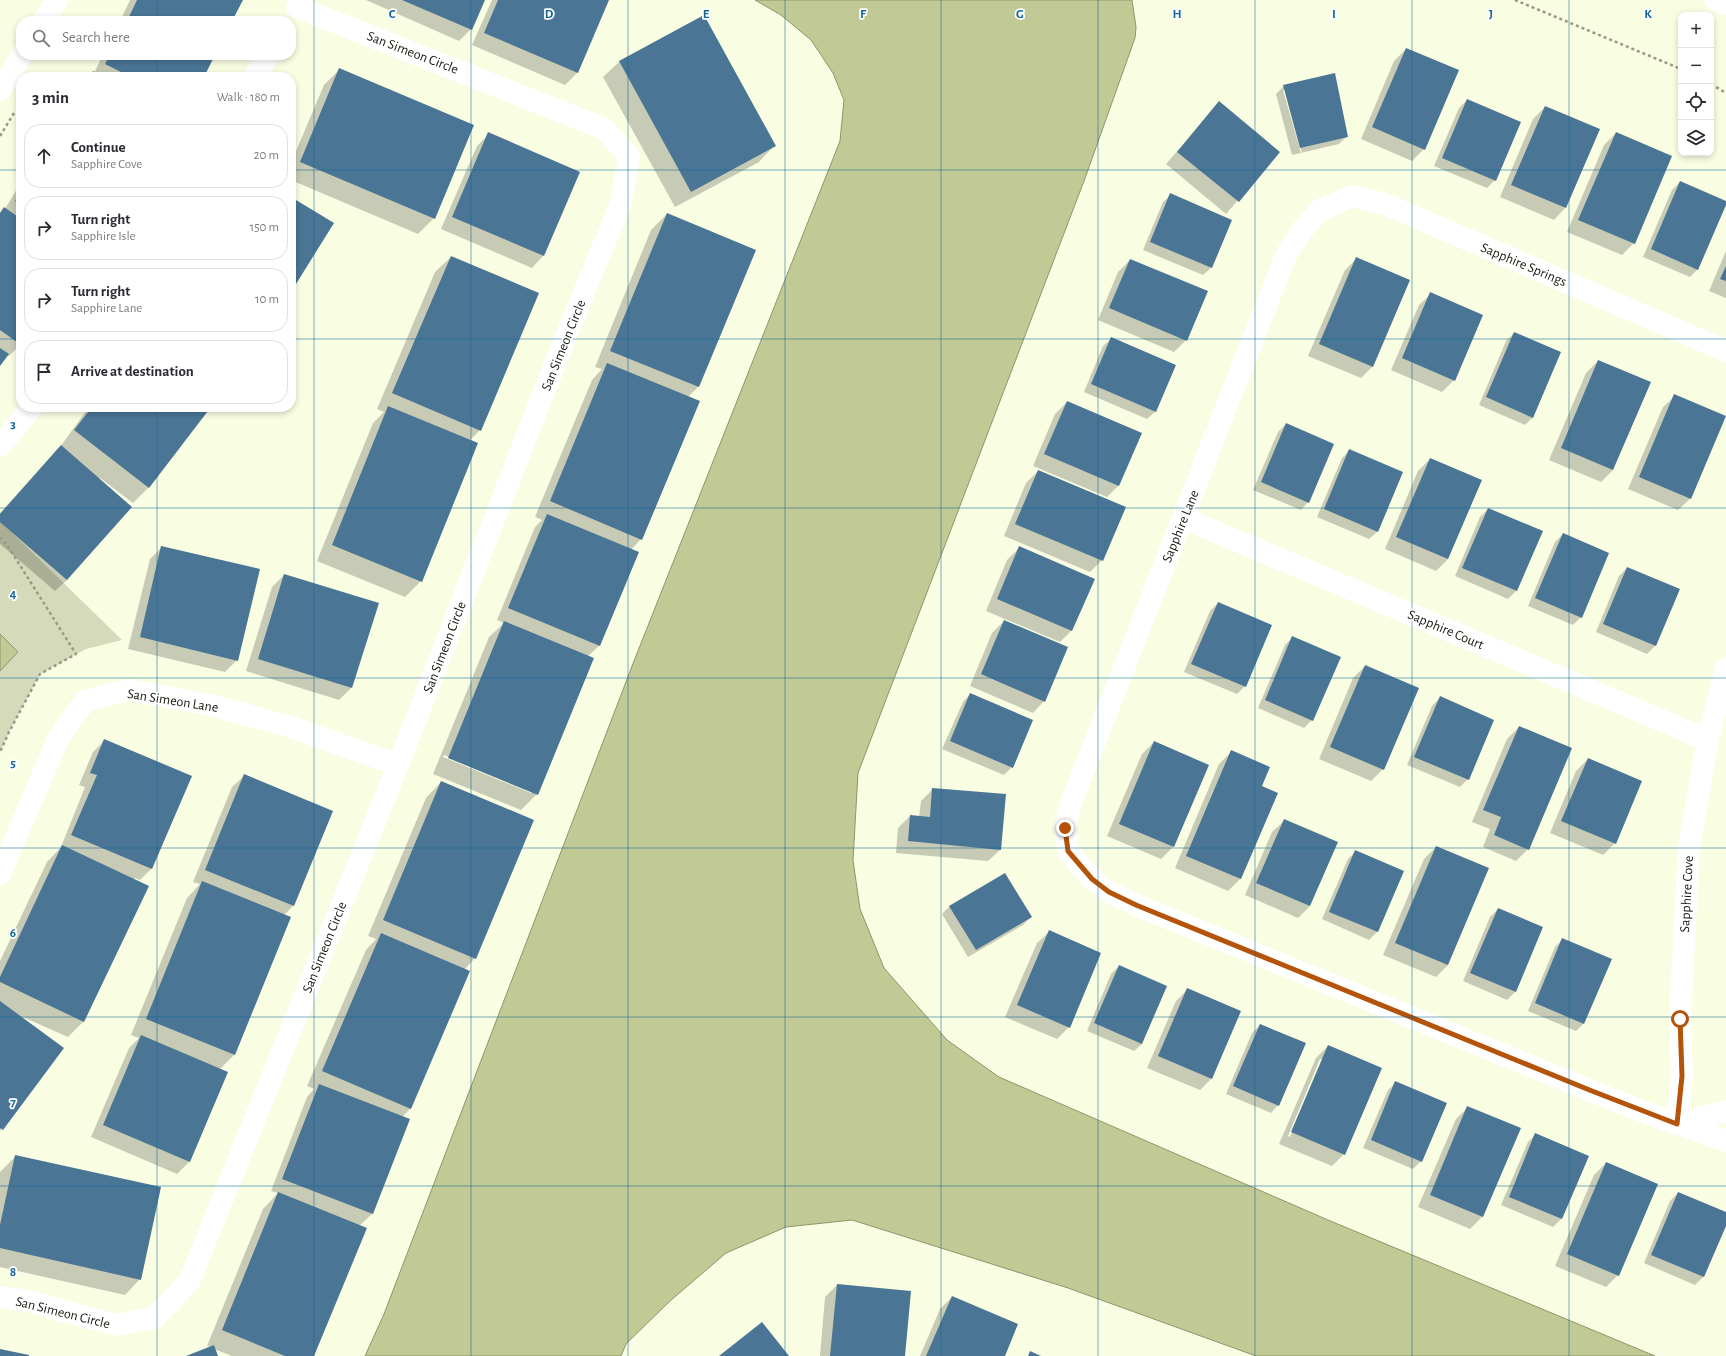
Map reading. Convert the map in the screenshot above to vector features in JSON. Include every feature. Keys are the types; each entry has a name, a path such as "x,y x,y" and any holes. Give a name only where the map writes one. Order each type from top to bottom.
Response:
{"street":[{"path":"47,16 57,0"},
{"path":"1714,0 1726,4"},
{"name":"San Simeon Circle","path":"0,1297 27,1301 116,1325 154,1318 189,1282 398,765 562,346 620,203 629,157 605,129 295,9"},
{"path":"0,90 19,60"},
{"path":"258,72 265,60"},
{"name":"Sapphire Springs","path":"1320,210 1353,196 1385,204 1726,351"},
{"name":"Sapphire Lane","path":"1320,210 1303,229 1286,255 1070,803 1065,828 1068,851 1092,879 1109,892 1136,905 1592,1091 1677,1124"},
{"path":"0,446 28,412"},
{"name":"Sapphire Court","path":"1183,518 1708,740"},
{"name":"Sapphire Cove","path":"1677,1124 1682,1076 1680,1019 1689,847 1708,740 1726,668"},
{"name":"San Simeon Lane","path":"0,874 58,739 85,701 128,690 210,705 288,726 398,765"},
{"path":"1677,1124 1726,1111"},
{"path":"1677,1124 1726,1141"}],"path":[{"path":"1515,0 1678,68"},
{"path":"1714,86 1726,93"},
{"path":"0,136 16,111"},
{"path":"0,537 9,548 76,654 40,674 0,752"}],"shaded area":[{"path":"755,0 1132,0 1136,27 1135,38 1084,181 858,773 853,860 860,909 884,968 947,1040 999,1077 1328,1220 1655,1356 1256,1356 1068,1288 852,1220 786,1227 726,1253 670,1301 626,1344 621,1356 365,1356 384,1314 634,661 840,141 844,100 833,73 811,40 781,15"},
{"path":"0,521 122,640 86,649 40,674 0,752"},
{"path":"0,634 18,652 0,671"}],"building":[{"path":"137,0 243,0 235,16 129,16"},
{"path":"402,0 485,0 472,30"},
{"path":"498,0 609,0 578,73 484,33"},
{"path":"704,15 776,146 691,192 619,61"},
{"path":"1406,48 1459,70 1425,150 1372,127"},
{"path":"107,60 212,60 206,72 121,72 105,64"},
{"path":"339,68 474,125 435,219 300,162"},
{"path":"1335,73 1348,137 1300,148 1283,85"},
{"path":"1467,99 1521,122 1496,181 1442,158"},
{"path":"1219,101 1280,152 1239,202 1177,152"},
{"path":"1545,106 1600,129 1566,208 1511,185"},
{"path":"488,132 580,172 544,256 452,217"},
{"path":"1616,132 1672,156 1635,244 1578,220"},
{"path":"1680,181 1726,201 1726,205 1698,270 1651,249"},
{"path":"1170,193 1232,220 1212,268 1150,242"},
{"path":"296,200 334,223 296,284"},
{"path":"4,207 16,215 16,341 0,330 0,213"},
{"path":"667,213 756,250 699,387 610,351"},
{"path":"451,256 539,293 481,431 392,393"},
{"path":"1356,257 1410,280 1373,367 1319,344"},
{"path":"1130,259 1208,291 1187,341 1109,308"},
{"path":"1726,266 1726,281 1720,279"},
{"path":"1430,292 1483,315 1455,381 1402,358"},
{"path":"1514,332 1561,352 1533,418 1486,397"},
{"path":"1111,337 1176,365 1156,412 1091,384"},
{"path":"0,348 9,354 0,366"},
{"path":"1598,360 1651,382 1613,470 1561,448"},
{"path":"607,363 700,401 642,540 550,501"},
{"path":"1674,394 1726,416 1691,499 1639,477"},
{"path":"1067,401 1142,433 1119,486 1044,454"},
{"path":"388,406 478,443 422,582 332,545"},
{"path":"88,412 207,412 149,488 74,430"},
{"path":"1286,423 1334,444 1309,503 1261,482"},
{"path":"61,445 132,507 67,580 0,522 0,514"},
{"path":"1349,449 1403,472 1378,532 1324,509"},
{"path":"1430,458 1482,480 1448,559 1396,537"},
{"path":"1038,470 1126,507 1103,561 1015,524"},
{"path":"1488,508 1543,531 1517,591 1462,568"},
{"path":"547,514 639,552 600,646 508,608"},
{"path":"1563,533 1609,553 1582,618 1535,598"},
{"path":"161,546 260,569 238,661 140,637"},
{"path":"1019,546 1095,579 1072,631 997,599"},
{"path":"1627,567 1680,589 1656,646 1603,624"},
{"path":"284,574 379,603 352,688 258,659"},
{"path":"1218,602 1272,625 1246,687 1191,664"},
{"path":"1004,620 1068,647 1045,702 981,674"},
{"path":"504,621 594,658 538,795 448,758"},
{"path":"1292,636 1341,657 1313,721 1265,700"},
{"path":"1365,665 1419,688 1384,770 1330,747"},
{"path":"970,693 1033,720 1013,768 950,741"},
{"path":"1440,696 1494,720 1469,780 1414,757"},
{"path":"1519,726 1572,748 1529,850 1494,835 1501,817 1483,810"},
{"path":"104,739 192,776 152,869 71,835 97,775 90,773"},
{"path":"1154,741 1209,765 1174,847 1119,824"},
{"path":"1231,750 1270,767 1262,786 1278,793 1241,879 1186,856"},
{"path":"1588,758 1642,781 1616,844 1561,821"},
{"path":"244,774 333,811 294,906 205,870"},
{"path":"441,781 534,820 476,959 383,920"},
{"path":"932,788 1006,794 1001,850 908,841 910,815 930,817"},
{"path":"1284,819 1338,842 1310,906 1256,883"},
{"path":"62,845 149,886 84,1022 0,982 0,977"},
{"path":"1436,846 1489,868 1448,965 1395,943"},
{"path":"1355,850 1404,871 1378,932 1329,912"},
{"path":"1005,873 1032,917 976,950 949,906"},
{"path":"202,881 291,917 235,1055 146,1019"},
{"path":"1498,908 1543,927 1516,992 1470,973"},
{"path":"1049,930 1101,953 1070,1028 1017,1005"},
{"path":"381,933 470,971 411,1109 322,1071"},
{"path":"1562,938 1612,959 1584,1024 1535,1003"},
{"path":"1119,965 1167,986 1142,1044 1094,1023"},
{"path":"1187,988 1241,1011 1212,1079 1158,1056"},
{"path":"0,1001 64,1048 3,1130 0,1128"},
{"path":"1260,1024 1306,1043 1279,1106 1233,1086"},
{"path":"141,1035 228,1072 190,1162 103,1125"},
{"path":"1328,1045 1382,1068 1345,1155 1291,1132"},
{"path":"1395,1081 1447,1103 1422,1162 1371,1140"},
{"path":"319,1084 410,1119 373,1214 282,1179"},
{"path":"1467,1106 1521,1128 1483,1217 1430,1195"},
{"path":"1535,1133 1589,1156 1562,1219 1509,1197"},
{"path":"15,1155 161,1187 141,1280 0,1248 0,1225"},
{"path":"1606,1162 1658,1184 1619,1276 1567,1254"},
{"path":"278,1192 367,1228 314,1356 285,1356 222,1330"},
{"path":"1678,1192 1726,1212 1726,1226 1704,1277 1651,1255"},
{"path":"837,1284 911,1291 905,1356 830,1356"},
{"path":"952,1296 1018,1324 1005,1356 926,1356"},
{"path":"762,1322 789,1356 719,1356"},
{"path":"214,1345 218,1356 186,1356"},
{"path":"0,1349 29,1355 29,1356 0,1356"},
{"path":"1030,1351 1041,1356 1028,1356"}],"route":[{"path":"1065,828 1068,851 1092,879 1109,892 1136,905 1641,1111 1677,1124 1682,1076 1680,1019"}]}
